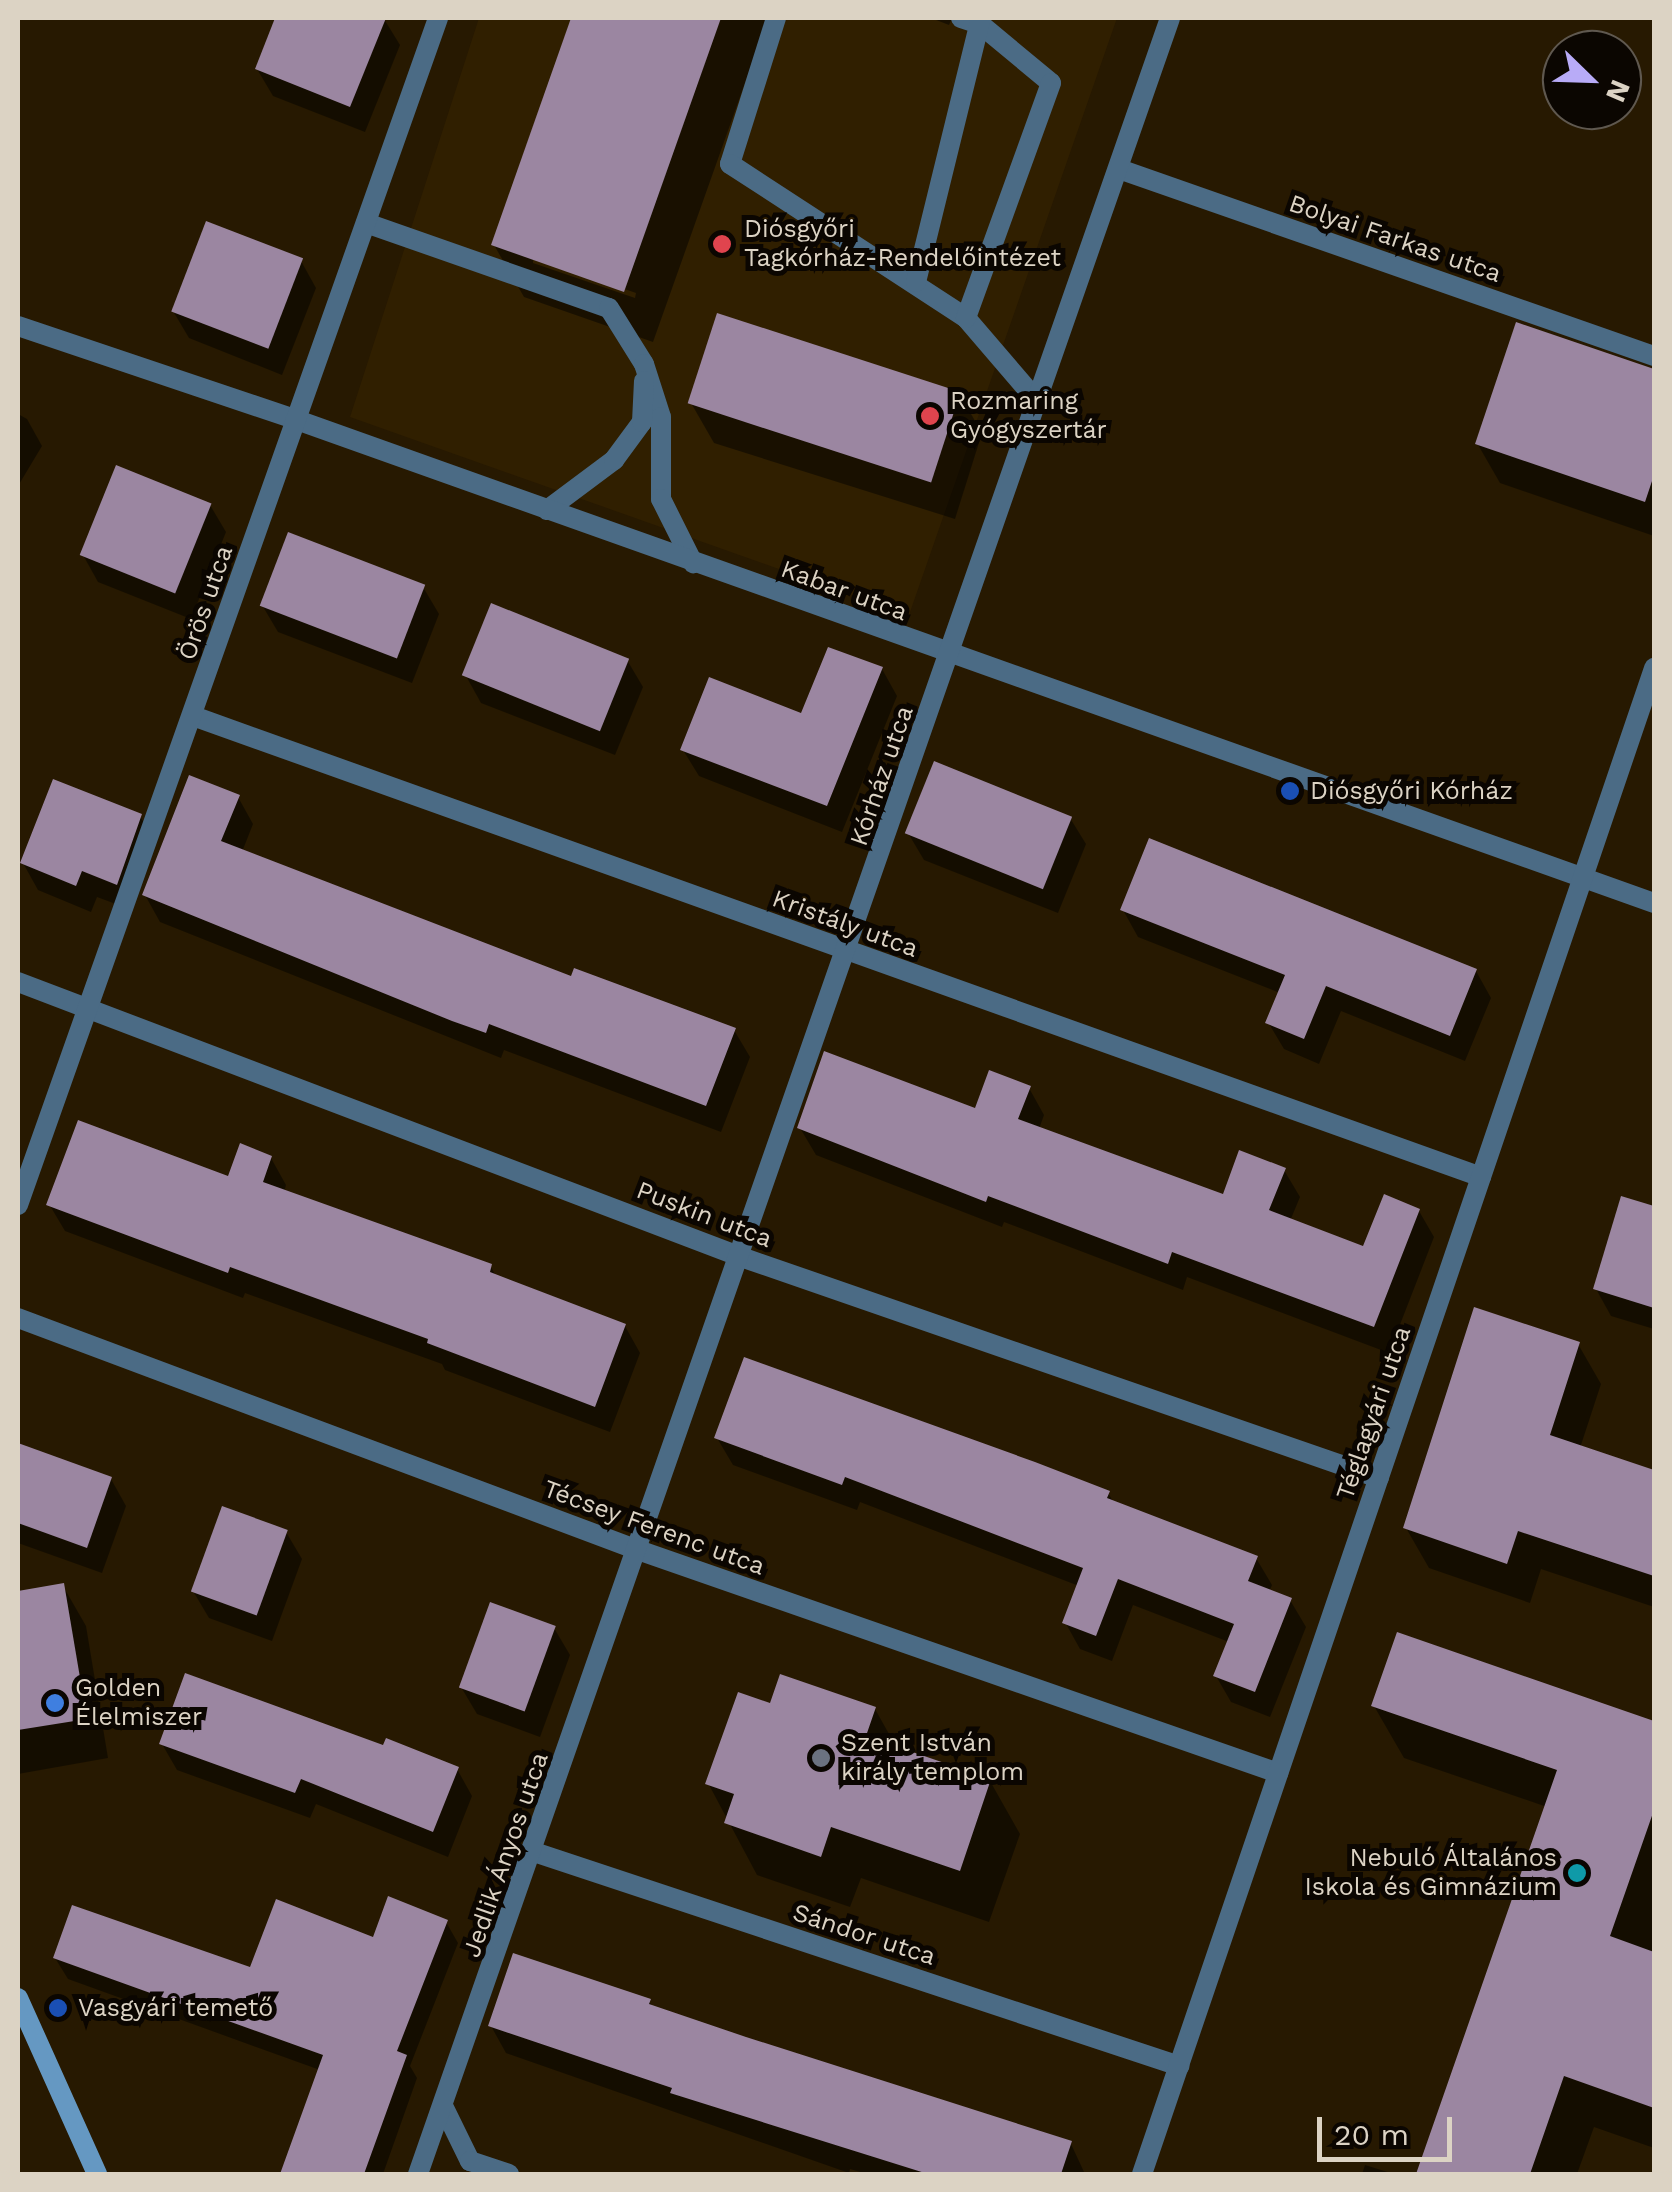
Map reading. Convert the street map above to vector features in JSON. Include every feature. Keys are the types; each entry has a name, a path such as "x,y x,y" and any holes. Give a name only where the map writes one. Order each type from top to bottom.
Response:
{"street":[{"name":"Örös utca","path":"18,1204 438,18"},
{"path":"776,18 730,164 966,318 1038,402"},
{"name":"Kórház utca","path":"638,1550 1170,18"},
{"path":"916,282 974,20 1050,83 966,318"},
{"name":"Bolyai Farkas utca","path":"1119,169 1654,356"},
{"path":"366,223 609,308 644,364 661,417 661,499 693,563"},
{"name":"Kabar utca","path":"18,326 297,420 950,656 1654,903"},
{"path":"547,510 614,460 642,422 644,364"},
{"name":"Téglagyári utca","path":"1142,2174 1654,668"},
{"name":"Kristály utca","path":"192,716 1481,1176"},
{"name":"Puskin utca","path":"18,982 740,1257 1379,1478"},
{"name":"Técsey Ferenc utca","path":"18,1318 638,1550 1278,1774"},
{"name":"Jedlik Ányos utca","path":"418,2174 638,1550"},
{"name":"Sándor utca","path":"534,1852 1178,2066"},
{"path":"18,1998 97,2174"},
{"path":"444,2108 470,2162 509,2174"}],"shaded area":[{"name":"Diósgyőri Tagkórház-Rendelőintézet","path":"479,18 1117,18 909,615 350,417"}],"building":[{"path":"275,18 386,18 350,107 255,69"},
{"path":"571,18 721,18 624,292 491,245"},
{"path":"206,221 303,258 268,349 171,312"},
{"path":"717,313 960,392 931,482 688,403"},
{"path":"1516,322 1654,369 1654,475 1645,502 1475,444"},
{"path":"116,465 211,504 175,594 80,555"},
{"path":"288,532 425,585 397,658 260,606"},
{"path":"491,603 629,659 600,731 462,675"},
{"path":"828,647 883,667 827,806 680,750 709,677 801,713"},
{"path":"934,761 1072,817 1043,889 905,833"},
{"path":"189,775 240,795 221,841 571,976 574,968 736,1028 706,1106 489,1024 486,1033 452,1021 142,895"},
{"path":"53,779 142,814 117,885 82,871 76,886 20,863"},
{"path":"1149,838 1477,969 1450,1036 1326,986 1304,1039 1265,1023 1285,975 1120,910"},
{"path":"824,1051 975,1108 989,1070 1031,1086 1018,1119 1223,1194 1239,1150 1286,1168 1269,1210 1363,1246 1384,1194 1420,1209 1374,1327 1172,1252 1168,1264 988,1196 986,1202 797,1128"},
{"path":"78,1120 228,1176 240,1143 272,1156 263,1182 492,1264 490,1272 626,1324 595,1407 427,1343 428,1339 230,1267 228,1273 46,1205"},
{"path":"1621,1196 1654,1206 1654,1308 1593,1289"},
{"path":"1474,1307 1580,1342 1550,1435 1654,1470 1654,1576 1518,1531 1507,1564 1403,1528"},
{"path":"744,1357 1110,1491 1107,1498 1258,1556 1248,1581 1292,1598 1255,1692 1213,1676 1234,1624 1118,1579 1096,1636 1062,1623 1083,1568 845,1477 842,1485 714,1438"},
{"path":"18,1443 112,1477 87,1548 18,1523"},
{"path":"222,1506 288,1530 257,1615 191,1592"},
{"path":"64,1583 87,1719 18,1730 18,1591"},
{"path":"490,1602 556,1626 525,1711 459,1688"},
{"name":"Nebuló Általános Iskola és Gimnázium","path":"1397,1632 1654,1721 1654,1810 1610,1936 1654,1952 1654,2108 1564,2076 1530,2174 1416,2174 1557,1770 1371,1706"},
{"path":"185,1673 383,1745 386,1738 459,1767 433,1832 301,1779 295,1793 159,1744"},
{"name":"Szent István király templom","path":"780,1674 876,1707 866,1736 991,1779 960,1871 831,1827 821,1857 724,1823 734,1794 705,1784 738,1692 770,1703"},
{"path":"388,1896 448,1920 397,2051 407,2055 364,2174 280,2174 323,2055 53,1958 72,1905 250,1967 276,1899 373,1937"},
{"path":"513,1953 651,1999 649,2004 746,2037 1072,2141 1061,2174 928,2174 670,2093 672,2088 488,2026"}],"place":[{"name":"Diósgyőri Tagkórház-Rendelőintézet","path":"722,244"},
{"name":"Rozmaring Gyógyszertár","path":"930,416"},
{"name":"Diósgyőri Kórház","path":"1290,791"},
{"name":"Golden Élelmiszer","path":"55,1703"},
{"name":"Szent István király templom","path":"821,1758"},
{"name":"Nebuló Általános Iskola és Gimnázium","path":"1577,1873"},
{"name":"Vasgyári temető","path":"58,2008"}]}
